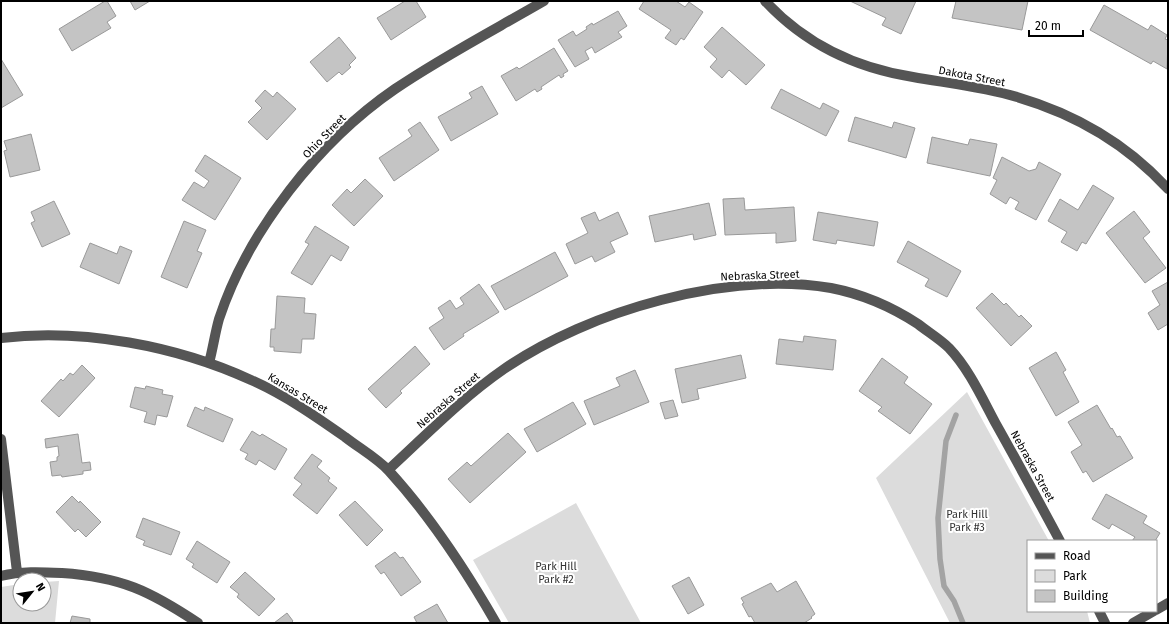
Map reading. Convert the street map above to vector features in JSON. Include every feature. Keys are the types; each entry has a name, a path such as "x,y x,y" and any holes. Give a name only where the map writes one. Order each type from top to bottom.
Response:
{"street":[{"name":"Ohio Street","path":"209,363 219,319 240,271 260,234 283,200 320,156 355,121 394,90 544,1"},
{"name":"Dakota Street","path":"765,1 807,38 845,59 873,68 911,77 1016,96 1077,119 1102,133 1127,151 1168,189"},
{"name":"Nebraska Street","path":"388,470 471,394 505,368 545,344 587,324 632,308 707,290 798,284 832,288 875,301 908,318 949,348 971,377 1059,540"},
{"name":"Kansas Street","path":"1,338 46,335 95,338 144,346 209,363 252,380 294,402 318,417 388,470 442,537 458,560 496,623"},
{"path":"1,439 17,572"},
{"path":"1,576 12,573"},
{"path":"52,574 83,575 112,579 143,590 173,606 198,623"},
{"path":"1157,609 1168,603"},
{"path":"1100,612 1105,623"},
{"path":"1133,623 1152,612"}],"green space":[{"name":"Park Hill Park #3","path":"967,392 1048,540 1027,540 1027,612 1087,612 1090,623 950,623 876,478"},
{"name":"Park Hill Park #2","path":"576,503 641,623 509,623 473,560"},
{"path":"52,581 59,581 55,623 1,623 1,587 12,585 12,612 52,612"}],"building":[{"path":"107,1 116,16 107,22 111,28 72,51 59,29"},
{"path":"130,1 150,1 135,10"},
{"path":"405,1 416,1 426,17 391,40 377,18"},
{"path":"644,1 676,1 685,7 689,2 703,12 684,40 681,38 676,45 665,38 671,30 639,9"},
{"path":"850,1 916,1 901,34 882,25 886,18"},
{"path":"956,1 1028,1 1022,30 952,18"},
{"path":"1104,5 1148,30 1151,25 1167,35 1165,39 1168,40 1167,69 1153,61 1151,64 1090,30"},
{"path":"618,11 627,26 618,32 622,37 595,53 592,47 585,51 589,59 575,67 558,40 573,31 576,36 587,29 586,27 592,23 593,25"},
{"path":"722,27 765,65 746,85 729,70 722,78 710,67 717,59 704,47"},
{"path":"339,37 356,58 349,65 351,67 342,75 339,72 327,82 310,62"},
{"path":"554,48 568,71 563,74 564,76 561,78 559,75 541,87 542,89 537,92 535,89 516,101 501,76 517,67 519,69"},
{"path":"1,59 23,95 1,108"},
{"path":"482,86 498,114 451,141 438,117 472,98 469,93"},
{"path":"781,89 820,109 823,103 839,111 826,136 771,108"},
{"path":"265,90 273,97 277,92 296,109 267,140 248,122 262,108 255,101"},
{"path":"855,117 892,128 894,122 915,128 906,158 848,141"},
{"path":"420,122 439,150 394,181 379,158 412,136 408,130"},
{"path":"31,134 40,170 10,177 4,151 7,150 4,141"},
{"path":"932,137 968,145 970,139 997,144 990,176 927,163"},
{"path":"205,155 241,178 215,220 182,200 194,182 204,188 209,181 195,171"},
{"path":"1002,157 1029,171 1036,169 1039,162 1061,174 1036,220 1015,209 1019,202 1010,197 1006,204 990,194 997,180 993,178"},
{"path":"365,179 383,196 354,226 332,205 347,189 351,193"},
{"path":"1093,185 1114,198 1086,244 1082,242 1077,251 1061,242 1067,232 1048,221 1060,199 1078,210"},
{"path":"744,198 745,210 794,207 796,241 776,243 776,233 725,235 723,199"},
{"path":"54,201 70,234 42,247 31,223 35,221 31,212"},
{"path":"709,203 716,235 694,240 693,234 655,242 649,216"},
{"path":"1134,211 1150,232 1143,238 1166,268 1145,283 1106,233"},
{"path":"595,212 599,221 618,212 628,234 610,242 615,252 595,262 592,256 575,264 566,244 588,233 581,218"},
{"path":"818,212 878,222 874,246 837,240 836,244 813,240"},
{"path":"184,221 206,230 197,251 202,253 187,288 161,277"},
{"path":"315,226 349,247 341,261 331,255 312,285 291,273 309,244 305,242"},
{"path":"908,241 961,271 947,297 925,286 929,279 897,262"},
{"path":"90,243 117,254 120,246 132,251 119,284 80,267"},
{"path":"555,252 568,276 505,310 491,286"},
{"path":"1168,282 1168,324 1158,330 1148,313 1160,305 1152,291"},
{"path":"479,284 499,312 463,334 464,336 444,350 429,328 444,318 438,308 450,300 456,309 464,304 460,298"},
{"path":"992,293 1004,305 1006,303 1019,317 1021,315 1032,326 1011,346 976,308"},
{"path":"277,296 305,298 304,313 316,314 314,339 302,339 301,353 274,351 274,347 270,347 271,329 275,329"},
{"path":"804,336 836,340 833,370 776,364 779,339 803,342"},
{"path":"415,346 430,364 400,391 402,393 386,408 368,389"},
{"path":"1056,352 1066,370 1063,372 1079,402 1056,416 1029,368"},
{"path":"741,355 746,378 697,389 699,399 682,403 675,369"},
{"path":"882,358 908,377 904,383 932,404 910,434 878,411 882,407 859,391"},
{"path":"82,365 95,378 59,417 41,401 61,379 63,381 70,373 73,375"},
{"path":"635,370 649,402 594,425 584,401 620,386 616,378"},
{"path":"146,386 163,390 162,394 173,396 167,417 157,415 155,425 144,422 147,412 130,407 135,387 145,389"},
{"path":"673,400 678,416 665,419 660,403"},
{"path":"573,402 586,424 537,452 524,429"},
{"path":"1097,405 1111,429 1112,428 1117,437 1120,436 1133,458 1093,482 1086,471 1083,473 1071,452 1082,445 1068,422"},
{"path":"195,407 204,411 205,407 233,419 223,442 187,426"},
{"path":"252,431 260,436 262,434 287,449 275,470 259,460 256,465 245,459 248,454 240,450"},
{"path":"508,433 526,452 470,503 448,479 467,462 471,466"},
{"path":"78,434 82,463 90,462 91,470 83,471 83,474 62,477 61,475 52,476 50,462 57,461 57,457 59,456 58,446 46,448 45,439"},
{"path":"312,454 322,461 317,467 330,478 328,481 337,488 317,514 293,495 302,484 294,478"},
{"path":"1106,494 1147,516 1143,523 1160,533 1156,540 1133,540 1135,537 1112,524 1109,529 1092,519"},
{"path":"72,496 79,503 80,501 101,522 86,537 78,529 75,532 56,512"},
{"path":"355,501 383,530 367,546 339,515"},
{"path":"143,518 180,532 171,555 143,545 145,541 136,537"},
{"path":"197,541 230,562 217,583 192,567 194,564 186,559"},
{"path":"395,552 400,558 403,557 421,582 401,596 384,572 381,574 375,566"},
{"path":"245,572 275,599 259,616 237,597 239,594 230,587"},
{"path":"689,577 704,605 688,614 672,586"},
{"path":"796,581 815,614 811,617 812,618 804,623 755,623 751,616 749,617 742,604 744,603 741,598 771,583 777,592"},
{"path":"437,604 448,623 417,623 414,617"},
{"path":"287,613 293,621 291,623 274,623"},
{"path":"72,616 90,619 90,623 70,623"}],"waterway":[{"path":"956,415 946,441 938,518 940,559 944,586 954,601 963,623"}]}
